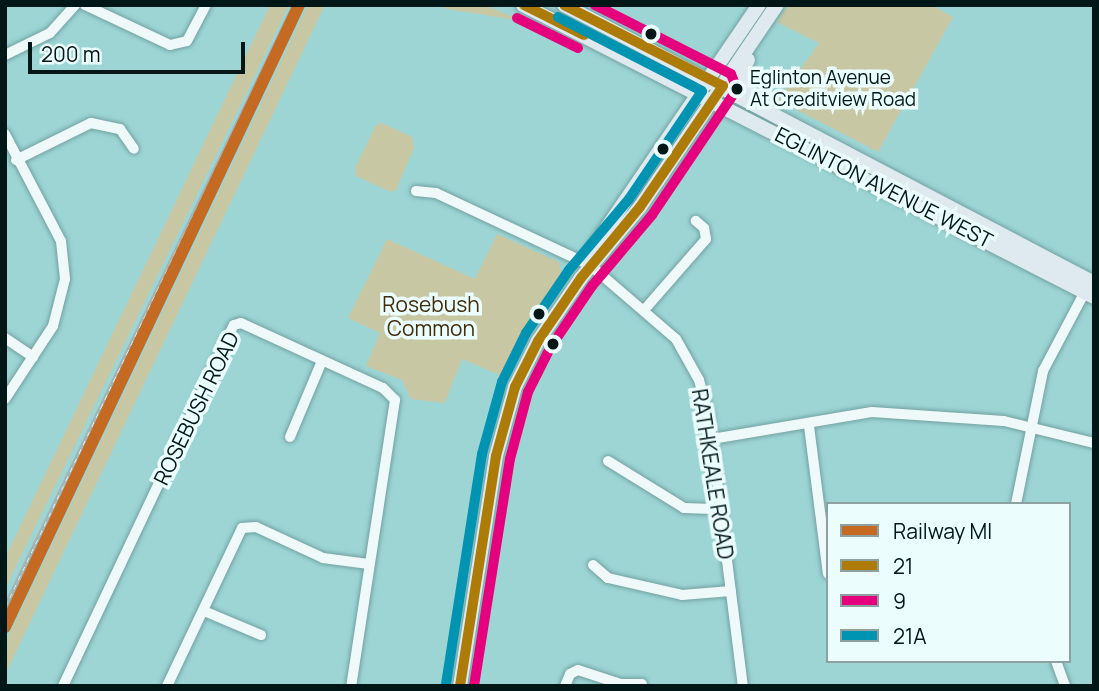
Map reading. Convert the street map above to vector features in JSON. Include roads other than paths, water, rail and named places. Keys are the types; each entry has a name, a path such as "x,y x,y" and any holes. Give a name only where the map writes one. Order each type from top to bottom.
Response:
{"main road":[{"name":"EGLINTON AVENUE WEST","path":"523,5 1091,286"},
{"name":"EGLINTON AVENUE WEST","path":"564,5 776,114 1091,286"},
{"path":"590,265 592,251 759,5"},
{"path":"460,686 506,412 538,341 590,265 601,258 639,208 777,5"},
{"path":"764,25 762,38 741,77 745,91 775,106 776,114"}],"street":[{"path":"5,55 50,33 75,5"},
{"path":"85,5 170,46 187,41 206,5"},
{"path":"16,160 91,123 120,129 134,149"},
{"path":"5,134 16,160 53,225 64,262 61,306 33,357 5,399"},
{"name":"RATHKEALE ROAD","path":"416,191 436,193 590,265 645,309 676,339 691,364 712,439 743,686"},
{"path":"645,309 706,239 704,228 696,221"},
{"path":"1016,502 1030,426 1046,363 1091,286"},
{"name":"ROSEBUSH ROAD","path":"63,686 234,325 252,326 322,361 383,387 395,400 351,686"},
{"path":"5,338 33,357"},
{"path":"290,437 322,361"},
{"path":"712,439 809,426 872,412 1030,426 1094,443"},
{"path":"809,426 826,558"},
{"path":"608,461 684,508 720,509"},
{"path":"167,686 242,528 249,526 313,555 369,564"},
{"path":"593,565 608,578 682,595 731,591"},
{"path":"204,611 261,635"},
{"path":"1057,663 1065,686"},
{"path":"565,686 570,674 579,670 621,684 642,684"}],"railway":[{"path":"5,607 294,5"}],"rail line":[{"name":"MI","path":"5,627 299,5"}],"place":[{"name":"Eglinton Avenue At Creditview Road","path":"737,89"}],"park label":[{"name":"Rosebush Common","path":"431,316"}]}
